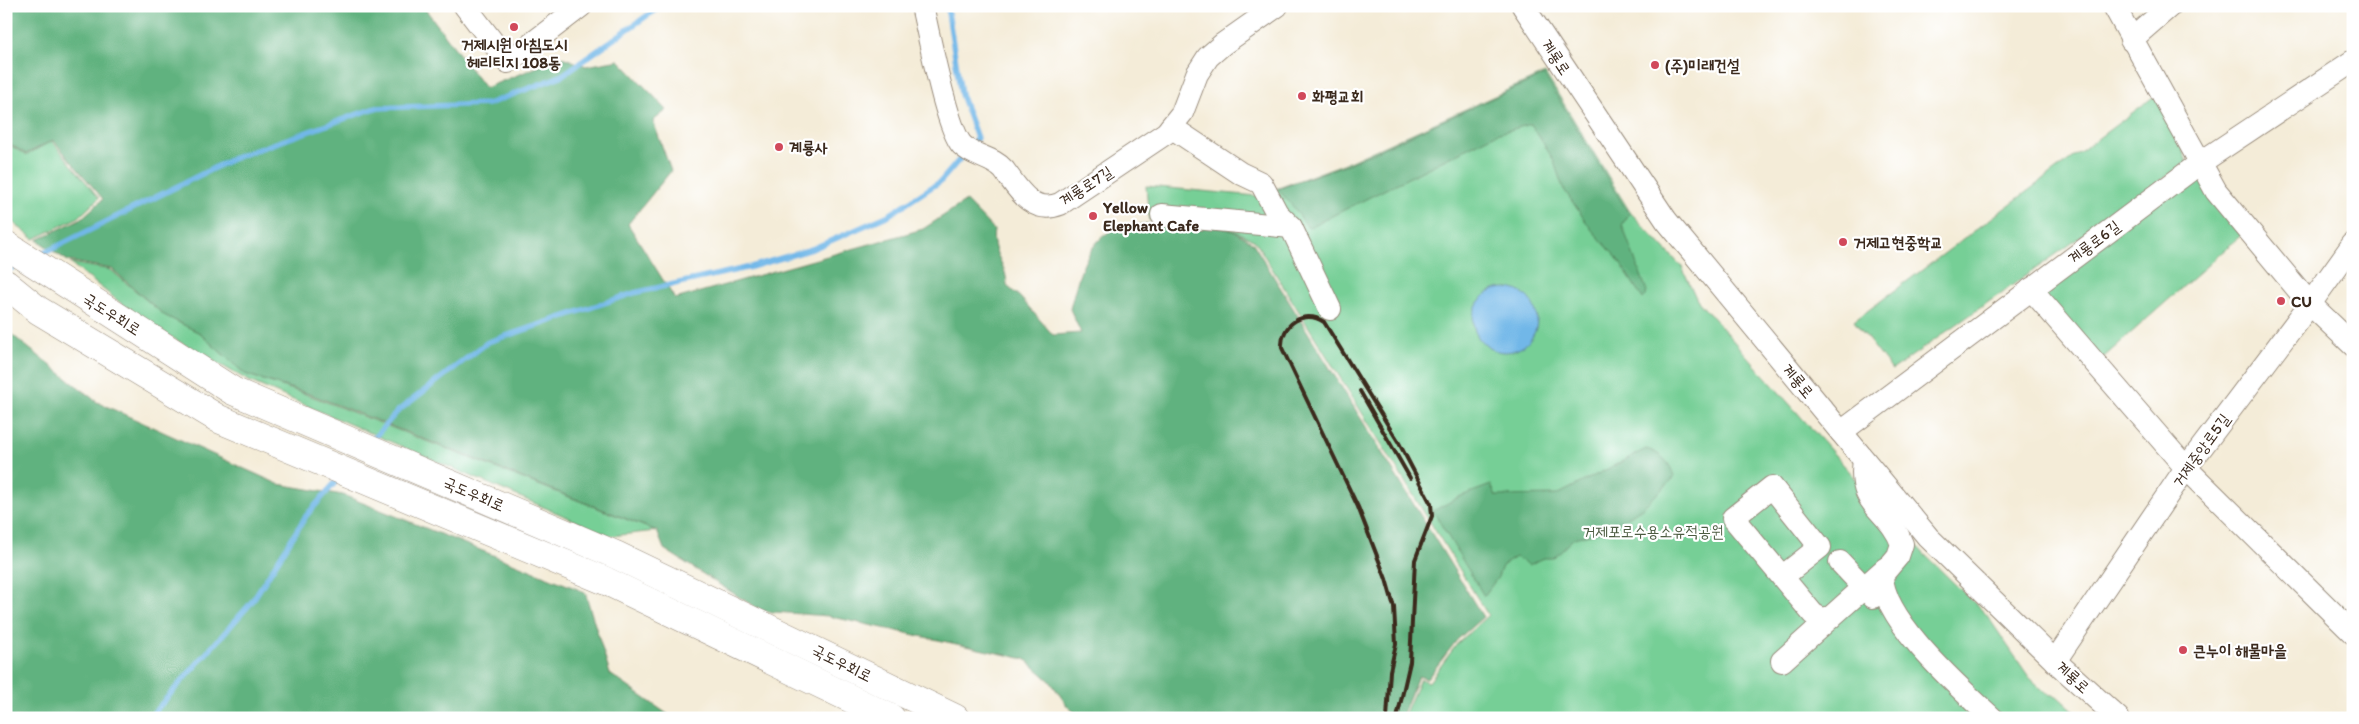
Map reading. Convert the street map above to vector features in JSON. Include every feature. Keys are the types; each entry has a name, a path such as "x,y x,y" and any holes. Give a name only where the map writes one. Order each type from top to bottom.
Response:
{"highway":[{"name":"국도우회로","path":"6,245 233,391 616,555 956,718"},
{"name":"국도우회로","path":"6,284 38,310 219,419 606,581 891,718"}],"street":[{"path":"465,6 508,62 581,6"},
{"name":"계룡로7길","path":"922,6 950,120 971,151 996,162 1022,196 1028,200 1054,207 1159,138 1172,127 1182,113 1197,74 1208,57 1223,44 1277,6"},
{"name":"계룡로","path":"1523,6 1666,220 1864,460 1923,530 2055,661 2118,718"},
{"path":"2114,6 2131,40 2216,191 2310,304 2353,345"},
{"path":"2131,40 2170,6"},
{"name":"계룡로6길","path":"1841,432 2200,162 2353,61"},
{"path":"1172,127 1240,173 1261,183 1277,213 1291,227 1330,309"},
{"path":"1162,215 1291,227"},
{"name":"거제중앙로5길","path":"2055,661 2186,468 2353,244"},
{"path":"2031,290 2186,468 2353,633"},
{"path":"1864,460 1863,481 1870,501 1900,538 1902,549 1882,575 1887,600 1915,641"},
{"path":"1782,661 1831,617 1863,596 1923,530"},
{"path":"1892,562 1875,572 1861,571 1840,562 1863,596 1915,641 1992,718"},
{"path":"1782,577 1816,617 1827,619 1831,617"}],"green space":[{"path":"6,6 423,6 485,88 562,57 586,66 619,60 667,110 653,121 671,171 628,224 675,299 923,229 966,201 994,230 994,245 1004,270 1007,286 1020,297 1053,335 1081,333 1070,309 1083,266 1088,256 1100,239 1109,232 1134,225 1170,223 1207,226 1233,231 1253,243 1483,617 1457,640 1427,679 1418,676 1401,718 1082,718 1068,707 1050,681 1025,659 828,616 761,611 664,549 657,531 312,395 245,374 198,332 164,315 112,269 68,261 37,240 82,218 103,199 53,140 26,154 6,142"},
{"name":"거제포로수용소유적공원","path":"1545,73 1630,212 1682,267 1697,300 1925,555 1986,614 2029,677 2047,694 2057,696 2081,718 1403,718 1420,679 1429,682 1457,644 1488,615 1255,241 1233,230 1178,221 1149,220 1146,186 1257,196 1351,161"},
{"path":"1544,75 1629,214 1622,225 1647,291 1643,299 1617,258 1591,229 1563,188 1553,159 1531,124 1496,134 1308,228 1278,189 1350,163"},
{"path":"2160,92 2187,162 1892,370 1854,321"},
{"path":"52,141 99,198 79,217 34,239 6,217 6,143 26,155"},
{"path":"2200,163 2247,230 2095,365 2031,289"},
{"path":"70,263 111,270 164,315 198,332 245,374 311,396 656,531 611,536 249,381 166,334 122,304"},
{"path":"6,330 97,402 278,484 343,495 585,592 610,674 673,718 6,718"},
{"path":"1646,449 1656,453 1668,463 1674,478 1642,508 1609,529 1574,538 1553,558 1544,558 1529,565 1516,557 1502,566 1498,577 1484,596 1433,511 1461,496 1491,485 1496,496 1557,495"}],"water":[{"path":"1505,288 1523,294 1531,302 1537,320 1531,338 1523,346 1505,352 1487,346 1479,338 1473,320 1479,302 1487,294"}],"waterway":[{"path":"38,256 236,157 375,108 488,104 561,76 661,6"},
{"path":"947,6 961,94 977,138 971,146"},
{"path":"370,442 398,411 488,342 634,293 751,267 812,249 889,215 941,181 965,153"},
{"path":"6,271 20,264"},
{"path":"149,718 251,603 306,516 340,477"}],"railway":[{"path":"1387,718 1390,671 1396,644 1394,607 1386,579 1358,507 1282,348 1285,332 1289,326 1301,318 1316,318 1324,322 1399,443 1431,504 1432,516 1415,560 1410,662 1397,718"},
{"path":"1360,391 1410,478"}],"place":[{"name":"거제시원 아침도시 헤리티지 108동","path":"514,27"},
{"name":"(주)미래건설","path":"1655,65"},
{"name":"화평교회","path":"1302,96"},
{"name":"계룡사","path":"779,147"},
{"name":"Yellow Elephant Cafe","path":"1093,216"},
{"name":"거제고현중학교","path":"1843,242"},
{"name":"CU","path":"2281,301"},
{"name":"큰누이 해물마을","path":"2183,650"}]}
